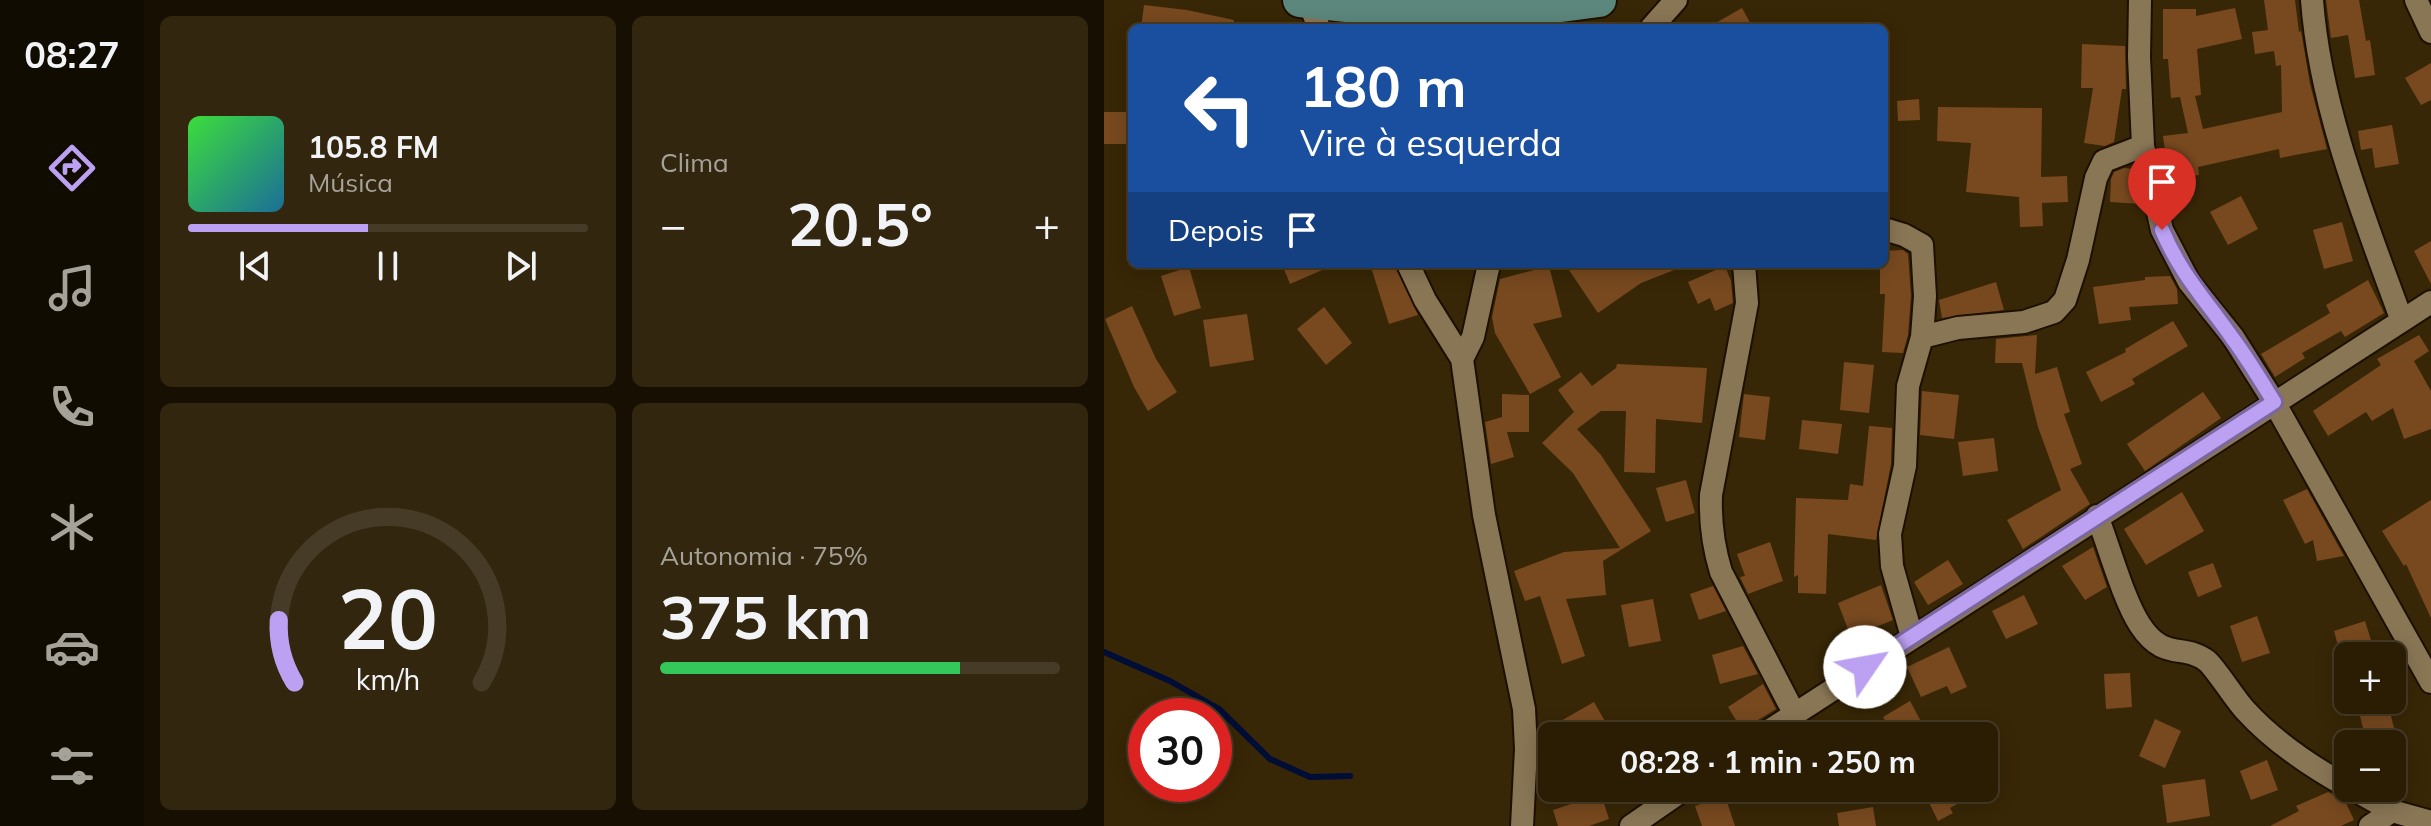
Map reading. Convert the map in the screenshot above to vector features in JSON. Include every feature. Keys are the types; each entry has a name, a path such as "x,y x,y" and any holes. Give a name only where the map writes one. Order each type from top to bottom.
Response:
{"main road":[{"path":"1309,10 1493,14 1599,0"}],"street":[{"path":"2140,0 2143,146 2162,230 2173,256 2189,282 2233,337 2274,402 2431,682"},
{"path":"2312,0 2315,42 2345,158 2402,321"},
{"path":"2416,0 2431,32"},
{"path":"1922,337 1958,328 2024,322 2054,312 2065,300 2078,260 2096,178 2104,161 2143,146"},
{"path":"1888,230 1922,245 1925,296 1922,337 1908,386 1905,466 1890,534 1892,566 1912,637"},
{"path":"1410,268 1425,300 1462,359 1484,515 1524,709 1526,749 1522,826"},
{"path":"1462,359 1473,337 1488,268"},
{"path":"1744,268 1747,303 1711,495 1710,523 1714,551 1725,582 1794,713"},
{"path":"1781,722 2431,302"},
{"path":"2097,516 2133,613 2151,639 2162,648 2195,655 2209,662 2262,729 2334,778"},
{"path":"1631,826 1666,802"},
{"path":"2376,802 2392,811 2431,822"},
{"path":"2370,826 2392,811"}],"building":[{"path":"2264,0 2295,0 2310,84 2327,149 2280,158 2279,149 2198,167 2199,175 2169,179 2163,136 2188,133 2180,97 2171,98 2168,59 2163,59 2163,9 2196,9 2196,16 2235,8 2242,39 2197,49 2201,95 2195,96 2203,129 2282,112 2281,65 2276,66 2274,51 2255,54 2252,32 2268,30"},
{"path":"2326,0 2359,0 2366,41 2370,40 2375,75 2355,78 2348,35 2331,38"},
{"path":"1144,5 1234,20 1234,24 1142,24"},
{"path":"1742,8 1751,24 1714,24"},
{"path":"2082,44 2125,46 2126,89 2122,89 2114,142 2105,146 2084,143 2093,88 2081,88"},
{"path":"2431,63 2431,100 2421,105 2405,78"},
{"path":"1919,99 1920,120 1898,121 1897,101"},
{"path":"1938,107 2042,108 2041,177 2067,176 2068,202 2042,203 2043,226 2020,227 2019,197 1966,192 1971,143 1937,141"},
{"path":"1104,112 1128,112 1128,144 1104,144"},
{"path":"2392,125 2399,164 2375,168 2372,148 2361,150 2358,131"},
{"path":"2124,168 2134,169 2142,204 2110,202 2111,179 2114,172"},
{"path":"2241,196 2258,229 2228,245 2210,212"},
{"path":"2342,222 2353,261 2324,269 2313,230"},
{"path":"2431,241 2431,284 2414,251"},
{"path":"1903,250 1908,254 1911,296 1908,335 1903,353 1882,352 1885,294 1880,294 1880,268 1888,268 1888,251"},
{"path":"1189,268 1201,308 1174,316 1161,276"},
{"path":"1284,268 1327,268 1290,284"},
{"path":"1371,268 1396,268 1418,315 1389,324"},
{"path":"1550,268 1562,317 1533,324 1561,377 1530,394 1495,333 1492,317 1500,279"},
{"path":"1568,268 1679,268 1641,283 1598,313"},
{"path":"1726,268 1731,281 1733,303 1715,311 1710,298 1698,304 1688,282"},
{"path":"2170,276 2177,289 2178,304 2129,307 2131,320 2099,324 2093,287 2145,280 2145,277"},
{"path":"2368,280 2384,313 2345,337 2341,331 2302,353 2305,358 2275,377 2261,354 2330,313 2326,305"},
{"path":"1996,282 2004,310 1942,318 1939,300"},
{"path":"1132,306 1156,359 1177,392 1148,411 1134,387 1105,319"},
{"path":"1324,307 1352,343 1326,365 1297,329"},
{"path":"1247,314 1254,360 1210,367 1203,320"},
{"path":"2173,321 2188,346 2132,379 2135,384 2101,402 2086,372 2126,352 2125,349"},
{"path":"2037,335 2035,374 2057,367 2070,412 2064,414 2082,464 2070,469 2090,504 2023,549 2007,520 2061,490 2038,427 2022,363 1995,363 1996,339"},
{"path":"2419,335 2429,351 2414,361 2431,391 2431,429 2404,439 2393,408 2372,421 2366,412 2328,436 2313,411 2381,365 2377,359"},
{"path":"1844,362 1874,365 1869,413 1840,410"},
{"path":"1617,364 1707,368 1702,423 1656,419 1655,473 1624,472 1626,411 1601,411 1577,429 1601,455 1651,531 1603,561 1606,595 1566,599 1585,656 1562,664 1540,596 1525,601 1514,571 1564,552 1620,548 1573,473 1542,443 1574,412 1558,390 1581,372 1592,386"},
{"path":"1922,391 1959,395 1954,439 1920,435"},
{"path":"2203,392 2221,418 2145,471 2127,444"},
{"path":"1502,394 1529,395 1529,432 1507,432 1514,457 1491,464 1485,422 1502,417"},
{"path":"1744,394 1770,397 1765,440 1739,437"},
{"path":"1802,420 1842,424 1838,454 1799,449"},
{"path":"1869,426 1892,428 1891,464 1876,540 1828,534 1826,594 1798,593 1798,575 1794,577 1796,498 1848,500 1850,484 1863,486"},
{"path":"1994,438 1998,471 1963,476 1958,442"},
{"path":"1686,480 1695,513 1666,522 1656,488"},
{"path":"2307,489 2344,556 2317,561 2313,540 2305,544 2283,500"},
{"path":"2182,492 2204,531 2146,565 2124,529"},
{"path":"2431,500 2431,618 2406,564 2404,566 2382,531"},
{"path":"1770,542 1783,581 1748,594 1740,577 1745,576 1737,554"},
{"path":"2093,547 2107,587 2085,600 2062,566"},
{"path":"1948,560 1963,584 1928,605 1914,582"},
{"path":"2213,563 2222,587 2198,597 2188,572"},
{"path":"1881,585 1893,620 1851,637 1838,603"},
{"path":"1713,586 1726,611 1699,620 1690,594"},
{"path":"2024,595 2038,624 2006,639 1992,611"},
{"path":"1653,599 1661,641 1629,647 1621,605"},
{"path":"2257,616 2270,653 2242,662 2230,626"},
{"path":"2365,621 2372,642 2337,642 2334,631"},
{"path":"1743,646 1758,674 1720,684 1712,655"},
{"path":"1949,647 1967,687 1951,694 1947,686 1921,697 1907,667"},
{"path":"2130,673 2132,707 2106,709 2104,674"},
{"path":"1763,684 1776,709 1755,722 1737,722 1728,707"},
{"path":"1910,701 1921,722 1886,722 1883,717"},
{"path":"1594,702 1605,722 1559,722"},
{"path":"2360,714 2390,714 2394,730 2364,730"},
{"path":"2155,719 2181,731 2165,768 2139,756"},
{"path":"2267,760 2278,790 2251,800 2240,771"},
{"path":"2205,779 2210,816 2167,823 2162,785"},
{"path":"2328,792 2334,795 2334,802 2345,802 2354,820 2341,826 2270,826 2299,811 2296,806"},
{"path":"1577,802 1604,802 1609,819 1589,826 1558,826 1553,810"},
{"path":"1707,802 1727,802 1735,826 1702,826 1695,806"},
{"path":"1929,802 1961,802 1950,808 1953,813 1938,821"},
{"path":"1873,807 1876,826 1839,826 1837,813"}],"waterway":[{"path":"1104,652 1170,681 1219,709 1270,759 1310,777 1350,776"}],"route":[{"path":"1865,667 2274,402 2233,337 2189,282 2162,230"}]}
